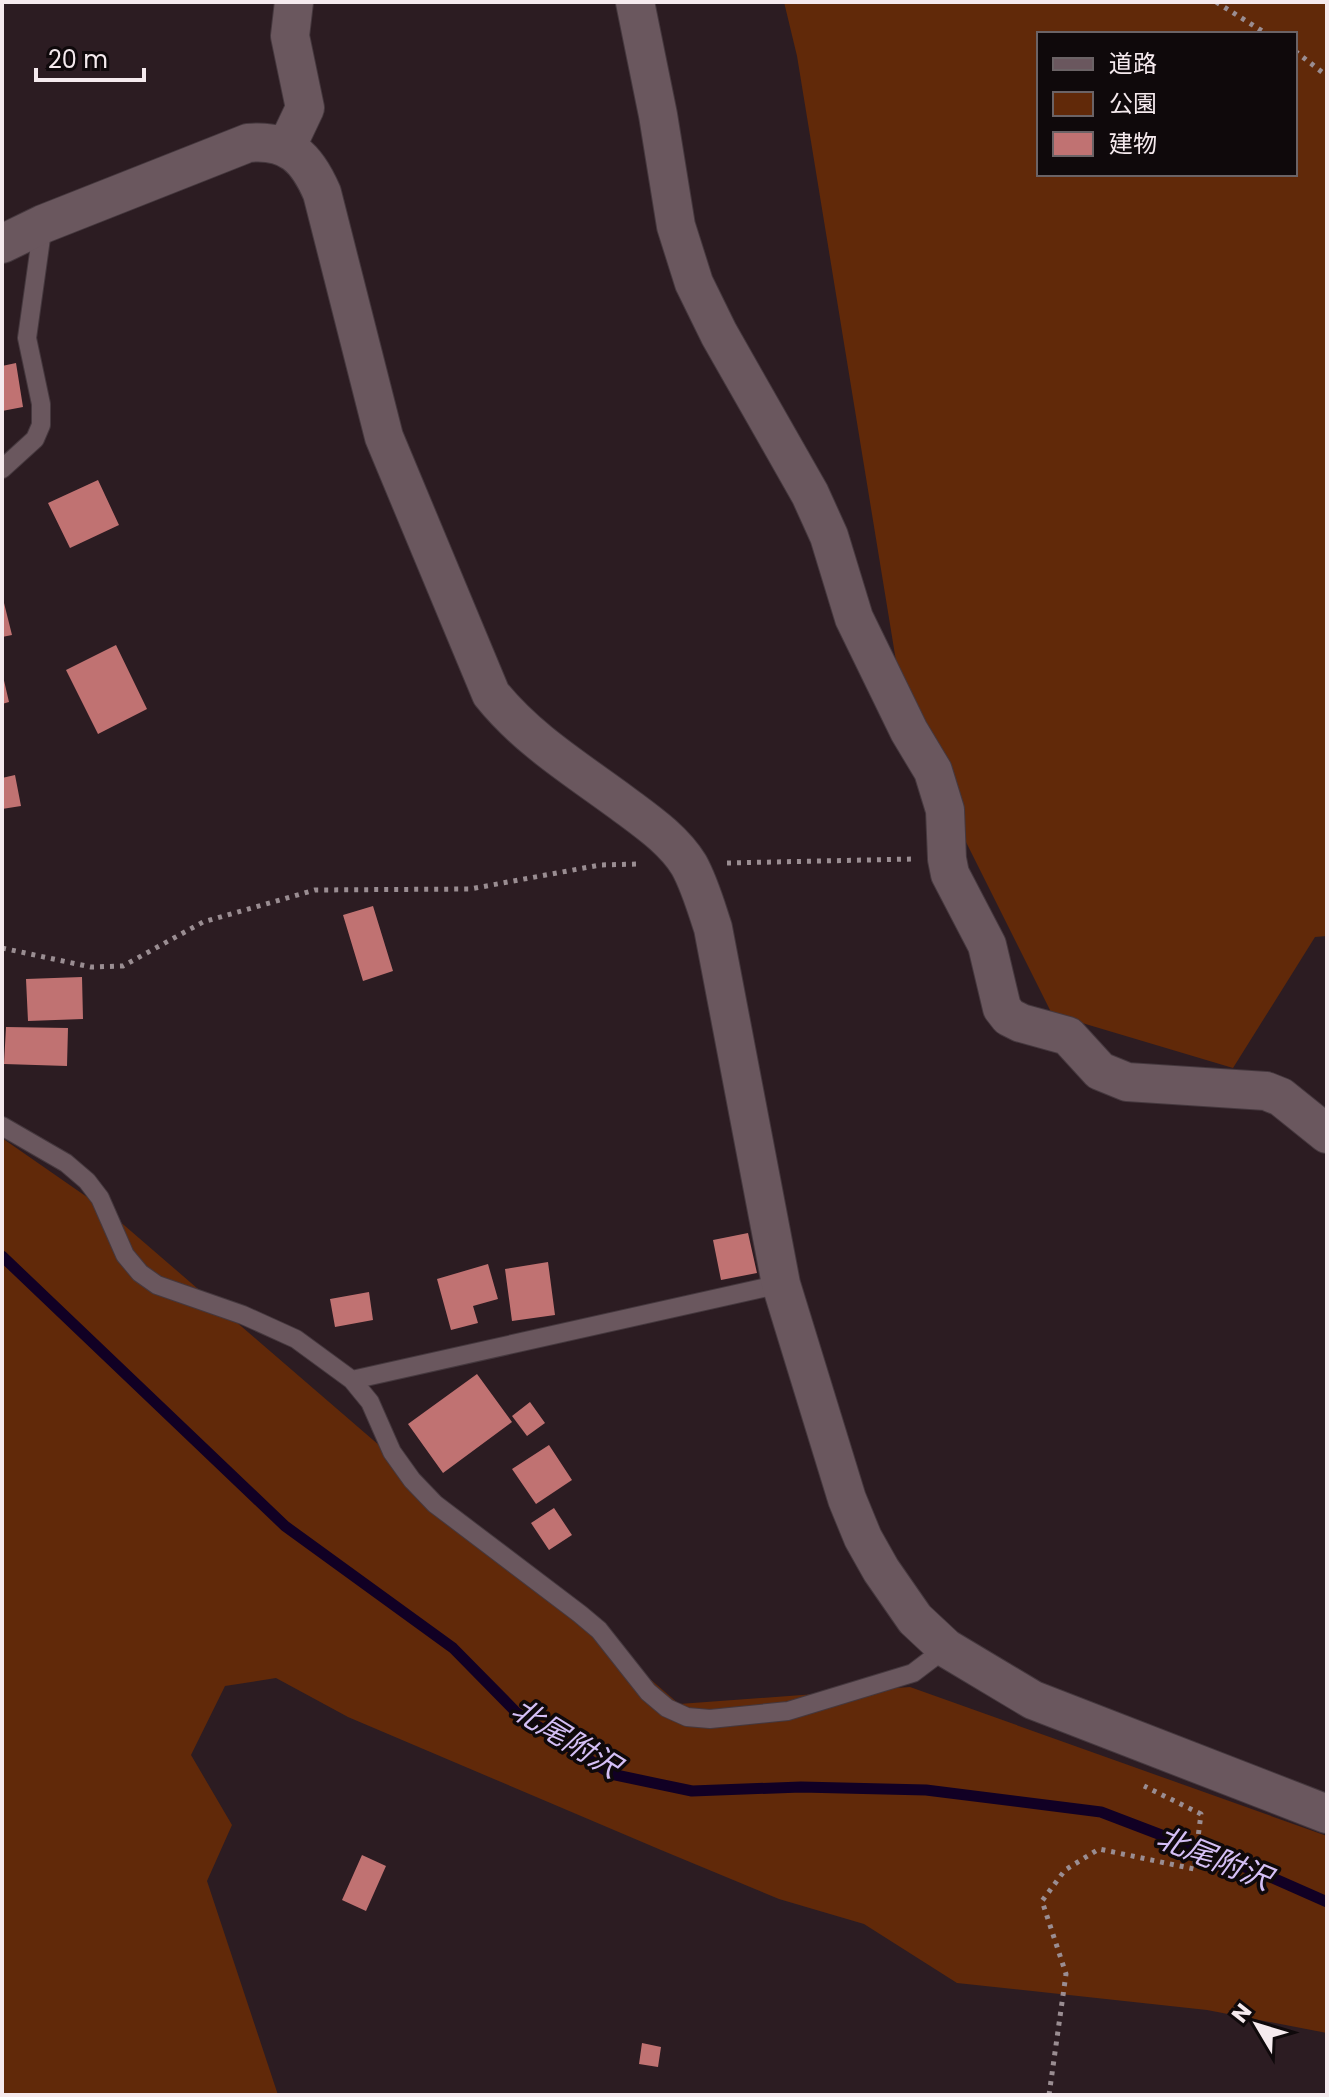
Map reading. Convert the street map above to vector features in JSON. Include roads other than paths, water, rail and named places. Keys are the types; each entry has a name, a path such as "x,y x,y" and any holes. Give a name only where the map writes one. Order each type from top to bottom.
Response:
{"street":[{"path":"286,148 305,108 290,36 294,2"},
{"path":"635,2 676,226 694,283 719,334 810,494 829,536 854,618 903,719 933,771 945,810 947,859 956,890 987,945 1002,1008 1009,1017 1021,1023 1068,1036 1100,1071 1112,1078 1127,1082 1266,1091 1281,1097 1327,1134"},
{"path":"2,244 43,224 248,143 267,141 286,148 313,171 322,193 384,437 491,694 532,737 655,827 688,864 703,897 713,928 781,1284 847,1499 863,1538 881,1570 915,1619 946,1648 1033,1700 1327,1814"}],"lane":[{"path":"2,469 29,446 41,425 41,404 27,338 43,224"},
{"path":"2,1126 66,1163 87,1181 100,1198 125,1255 140,1273 157,1285 243,1315 296,1339 352,1380 370,1402 392,1452 412,1480 435,1504 599,1630 648,1692 667,1708 687,1717 710,1719 788,1711 913,1673 946,1648"},
{"path":"352,1380 781,1284"}],"waterway":[{"name":"北尾附沢","path":"2,1256 285,1526 453,1648 516,1712 611,1774 692,1791 801,1787 926,1790 1101,1812 1266,1875 1327,1902"}]}
